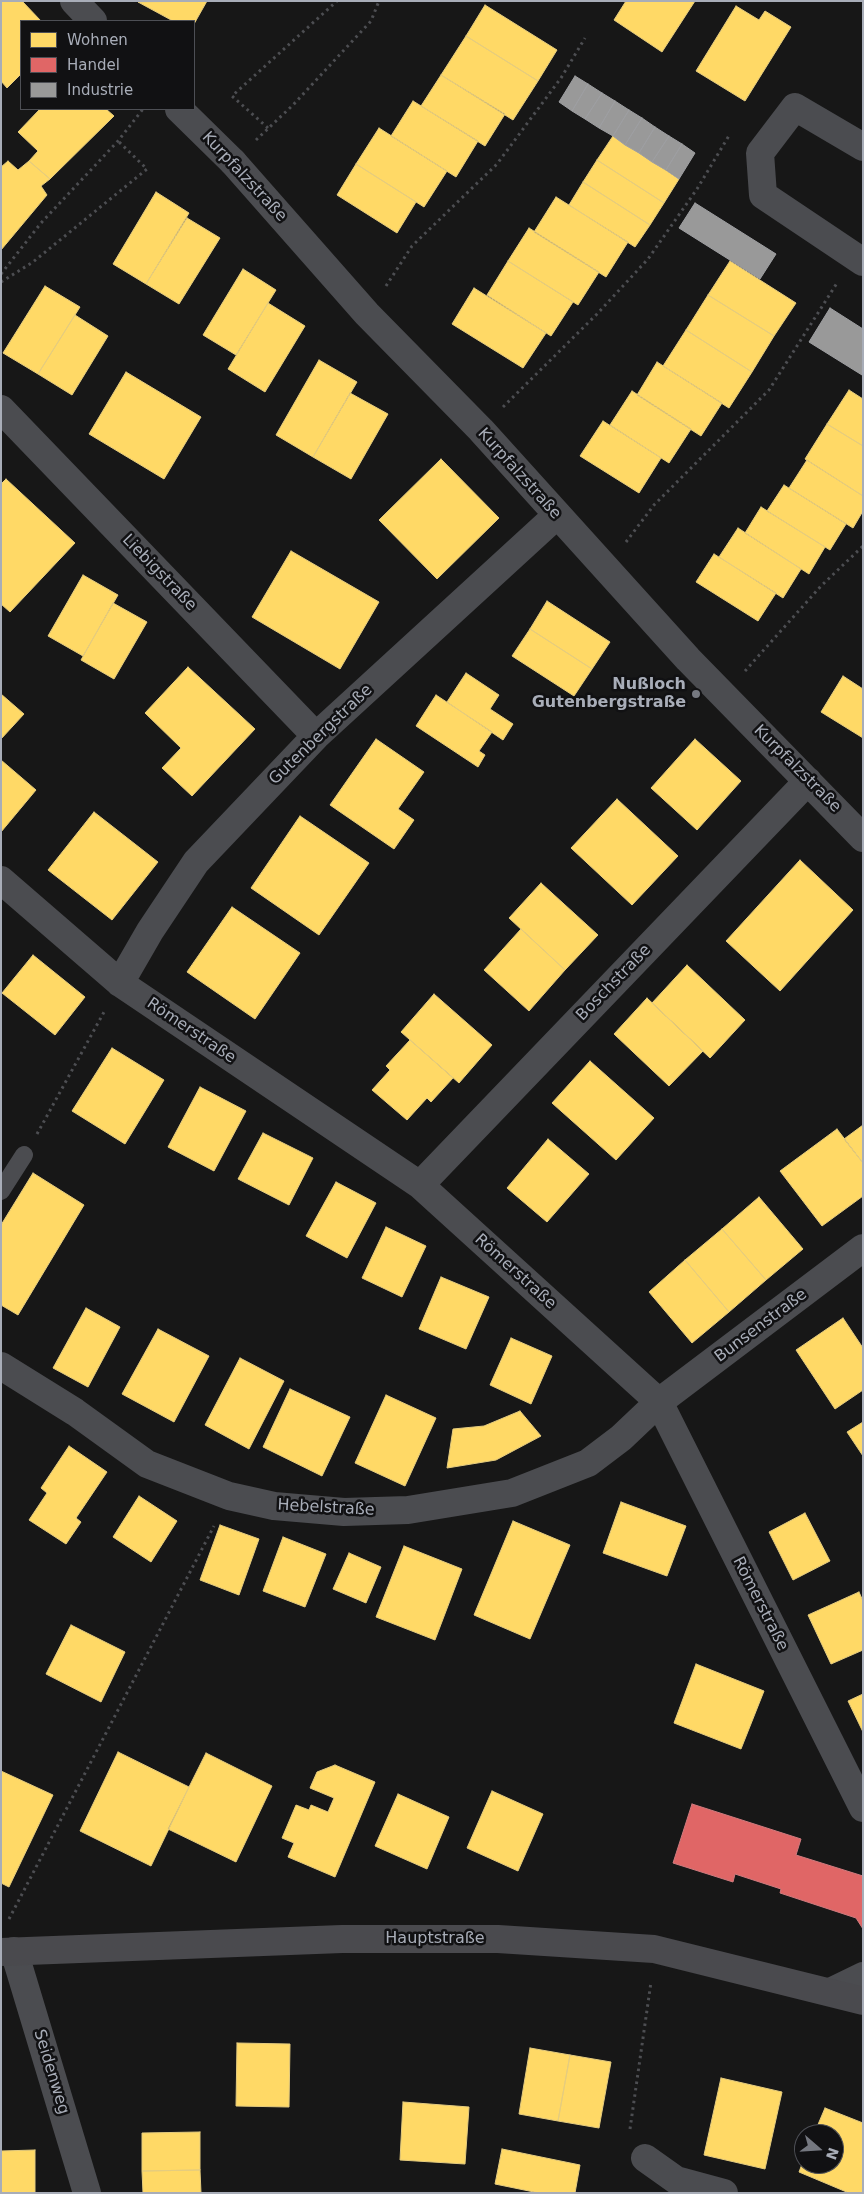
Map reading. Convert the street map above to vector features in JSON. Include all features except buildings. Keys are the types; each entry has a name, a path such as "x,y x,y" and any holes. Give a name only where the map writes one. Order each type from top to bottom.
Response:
{"main road":[{"name":"Hauptstraße","path":"7,1943 498,1939 654,1949 830,1992 863,2002"}],"street":[{"path":"74,1 92,20"},
{"path":"863,147 795,106 760,153 762,195 863,262"},
{"name":"Kurpfalzstraße","path":"180,110 233,162 368,314 481,430 556,516 605,566 688,659 863,838"},
{"name":"Liebigstraße","path":"1,409 316,736"},
{"name":"Gutenbergstraße","path":"120,983 150,931 196,862 316,736 556,516"},
{"name":"Boschstraße","path":"420,1185 808,781"},
{"name":"Römerstraße","path":"1,880 120,983 420,1185 659,1402 863,1808"},
{"name":"Bunsenstraße","path":"659,1402 862,1251"},
{"name":"Hebelstraße","path":"1,1366 75,1412 147,1464 229,1496 274,1506 344,1512 408,1510 512,1493 588,1463 621,1438 659,1402"},
{"name":"Seidenweg","path":"7,1943 87,2193"},
{"path":"830,1992 863,1976"},
{"path":"645,2158 676,2180 724,2193"}],"lane":[{"path":"1,1191 24,1155"}],"path":[{"path":"268,128 232,96 336,1"},
{"path":"233,162 293,105 371,20 379,1"},
{"path":"368,314 412,246 497,164 561,78 585,38"},
{"path":"1,274 42,223 118,141 143,110"},
{"path":"481,430 532,376 597,314 648,259 697,190 730,134"},
{"path":"1,282 33,262 147,169 118,141"},
{"path":"605,566 635,532 654,504 769,390 818,315"},
{"path":"723,695 822,586 863,546"},
{"path":"38,1131 120,983"},
{"path":"7,1943 229,1496"},
{"path":"645,2158 629,2134 650,1993"}],"place":[{"name":"Nußloch Gutenbergstraße","path":"696,694"}]}
